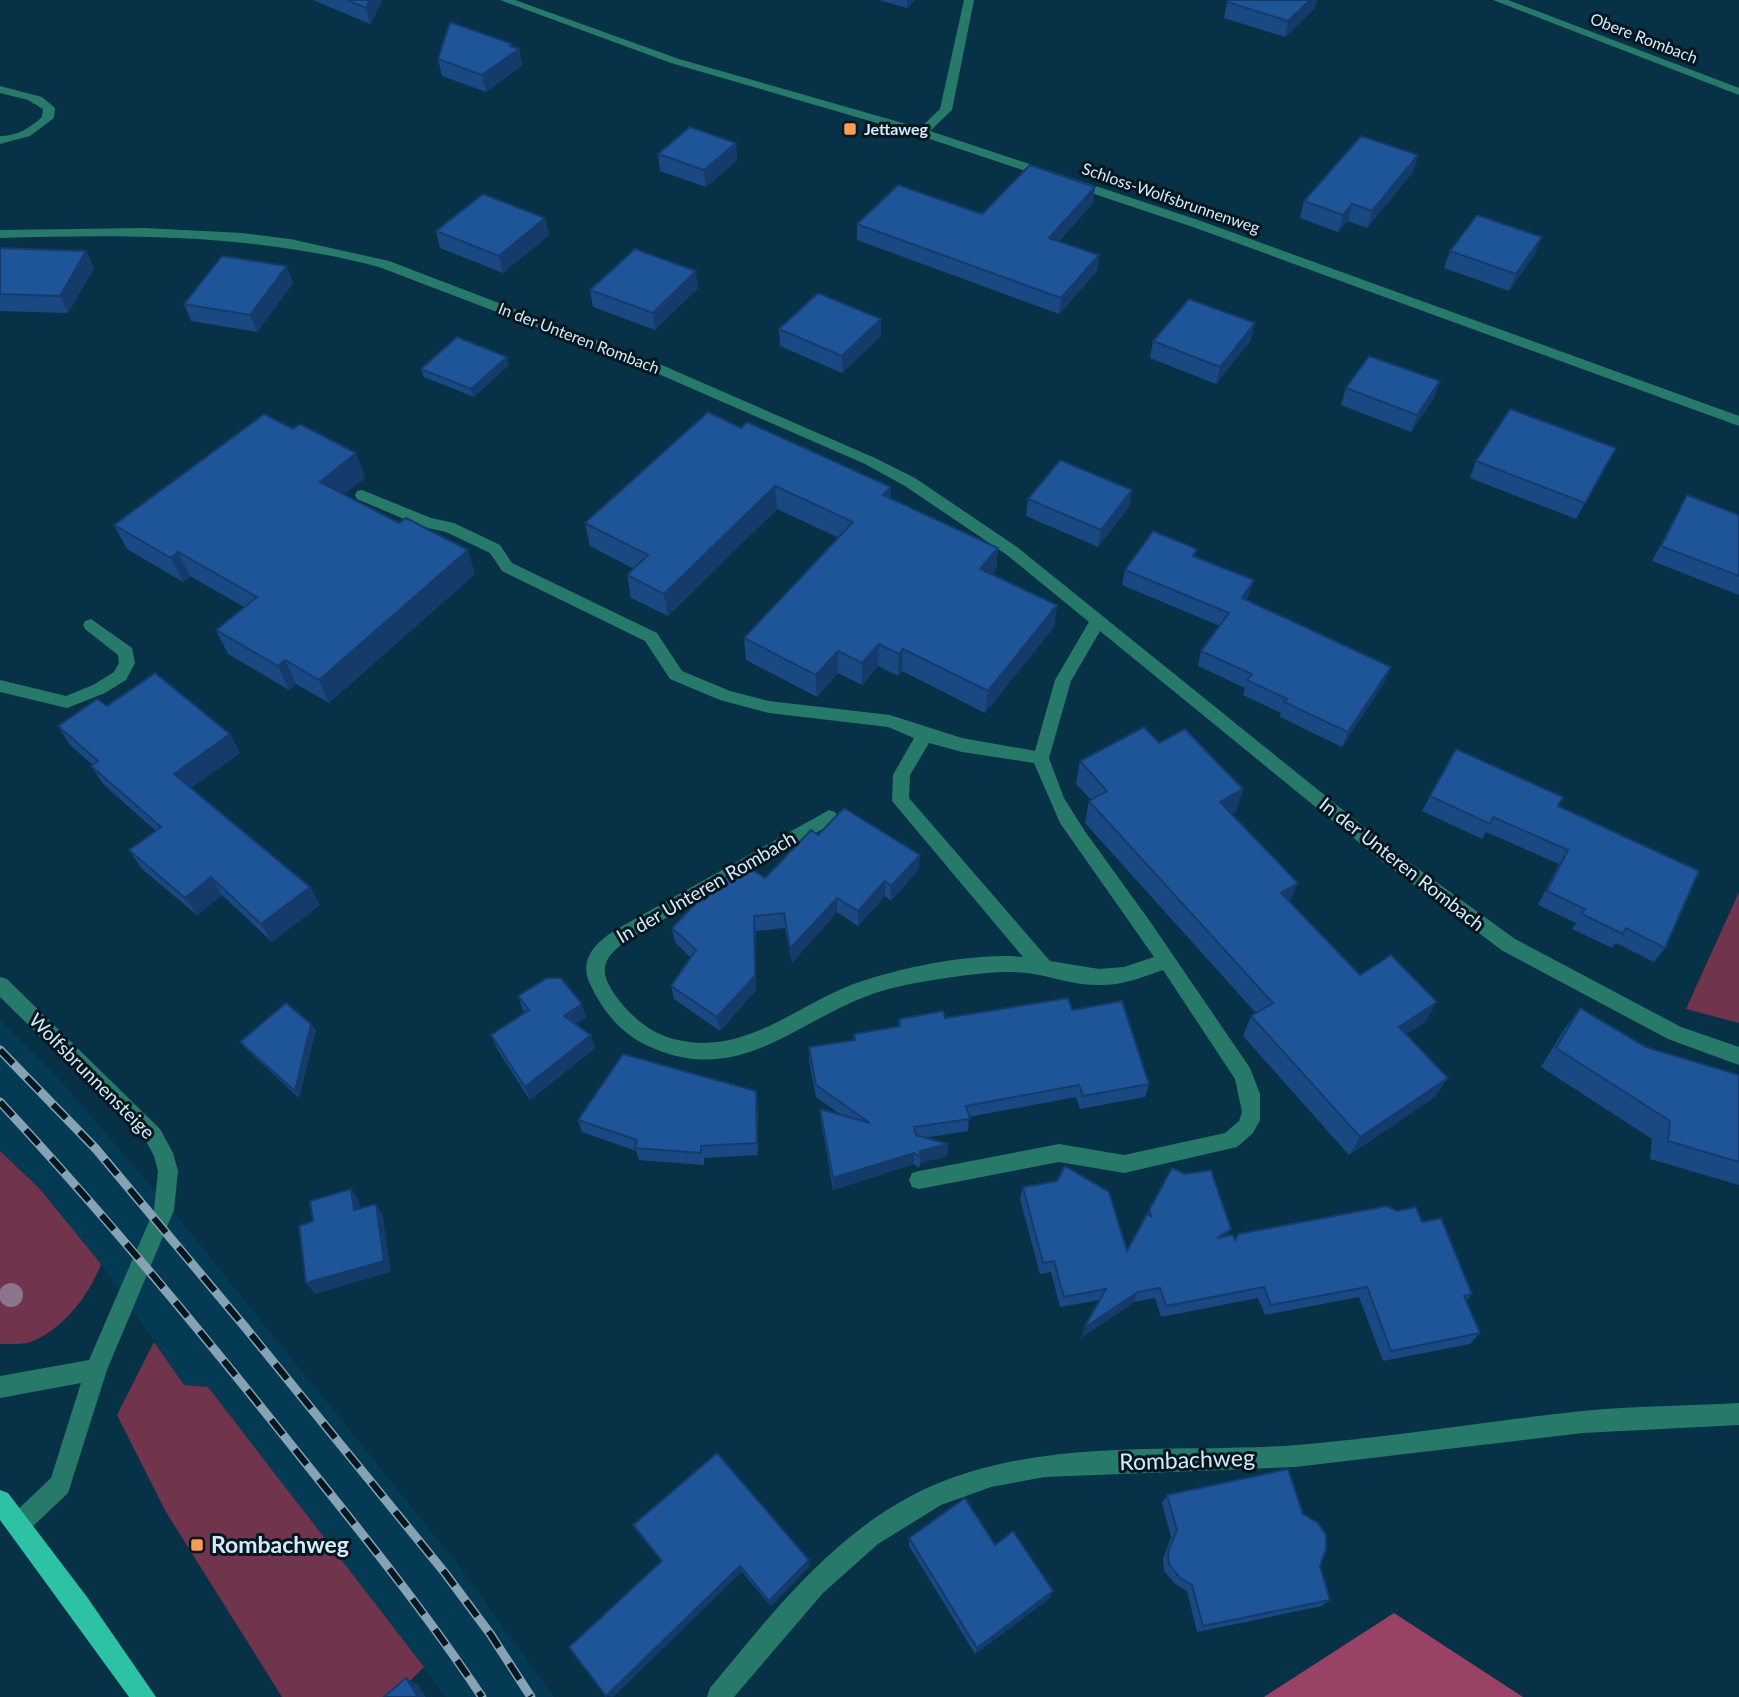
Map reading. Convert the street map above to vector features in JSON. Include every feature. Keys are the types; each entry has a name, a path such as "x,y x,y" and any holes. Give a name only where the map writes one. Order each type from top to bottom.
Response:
{"main road":[{"path":"0,1501 144,1697"}],"street":[{"name":"Schloss-Wolfsbrunnenweg","path":"505,0 675,61 922,132 1194,223 1739,421"},
{"path":"922,132 946,110 969,0"},
{"name":"Obere Rombach","path":"1498,0 1739,92"},
{"path":"0,89 32,97 49,108 48,118 37,128 23,136 0,140"},
{"name":"In der Unteren Rombach","path":"0,234 108,230 246,237 303,244 384,264 628,356 870,461 910,482 1012,551 1389,856 1509,945 1675,1033 1739,1056"},
{"path":"362,495 428,523 449,527 495,549 507,567 650,637 676,675 748,703 890,721 925,735 1004,753 1041,758"},
{"path":"919,1180 1059,1153 1124,1164 1230,1141 1243,1133 1249,1123 1253,1104 1243,1074 1056,804 1041,758 1063,680 1097,621"},
{"path":"0,686 67,702 99,689 120,676 127,663 125,652 91,625"},
{"path":"925,735 901,778 898,787 901,801 1044,968"},
{"name":"In der Unteren Rombach","path":"829,817 623,934 602,949 596,958 594,972 613,1009 631,1027 651,1040 681,1049 709,1052 749,1044 858,991 920,975 1009,963 1110,978 1166,961"},
{"name":"Wolfsbrunnensteige","path":"0,985 153,1135 169,1166 171,1186 164,1210 96,1370 60,1485 19,1524"},
{"path":"0,1387 96,1370"},
{"name":"Rombachweg","path":"719,1697 832,1567 864,1538 933,1497 1012,1469 1048,1463 1296,1456 1585,1422 1739,1414"}],"shaded area":[{"path":"1739,892 1739,1023 1686,1009"},
{"path":"0,1020 58,1078 180,1220 456,1562 554,1697 446,1697 208,1388 184,1385 101,1264 39,1188 0,1151"},
{"path":"0,1151 39,1188 101,1264 83,1298 65,1319 44,1335 21,1344 0,1344"},
{"path":"154,1342 184,1385 208,1387 424,1667 394,1697 282,1697 166,1512 117,1415"},
{"path":"1394,1613 1523,1697 1264,1697"}],"building":[{"path":"347,0 370,0 366,8"},
{"path":"1310,0 1288,21 1227,2"},
{"path":"450,22 512,44 510,46 519,49 482,75 438,59"},
{"path":"690,127 736,143 704,170 658,154"},
{"path":"1361,136 1418,155 1372,211 1352,204 1343,215 1304,201"},
{"path":"1030,165 1095,187 1049,238 1099,255 1061,298 857,224 898,185 982,214"},
{"path":"483,194 545,218 499,256 436,231"},
{"path":"1477,215 1542,237 1516,274 1450,251"},
{"path":"0,248 86,251 60,296 0,294"},
{"path":"635,249 696,271 653,313 590,290"},
{"path":"222,256 287,266 250,315 184,304"},
{"path":"818,293 881,319 842,356 779,329"},
{"path":"1189,299 1255,323 1220,367 1153,341"},
{"path":"457,337 507,357 471,389 421,369"},
{"path":"1369,356 1440,381 1417,415 1346,388"},
{"path":"1510,409 1616,448 1585,503 1476,461"},
{"path":"708,412 741,428 747,422 891,487 883,495 998,548 980,569 1057,605 988,691 903,649 899,654 879,644 862,663 838,651 816,675 744,638 853,522 775,486 664,594 627,575 648,555 585,523"},
{"path":"264,414 293,429 300,424 356,453 320,482 399,523 406,518 468,550 319,680 285,660 278,666 216,630 257,597 178,552 171,558 114,525"},
{"path":"1060,460 1132,490 1101,530 1028,499"},
{"path":"1687,495 1739,515 1739,576 1661,546"},
{"path":"1153,531 1197,549 1193,556 1254,580 1242,598 1391,667 1348,732 1284,702 1287,699 1247,680 1252,674 1201,651 1229,613 1125,570"},
{"path":"155,673 230,734 174,774 310,887 261,924 211,877 185,898 129,850 161,827 91,766 98,761 58,726 97,699 107,706"},
{"path":"1144,727 1159,743 1185,729 1243,789 1220,802 1298,883 1281,893 1360,975 1391,955 1437,1002 1399,1027 1448,1078 1360,1137 1251,1016 1273,1003 1089,801 1107,791 1080,761"},
{"path":"1456,749 1563,797 1558,806 1699,871 1665,948 1626,928 1623,934 1582,914 1585,909 1547,891 1568,850 1493,817 1490,824 1430,796"},
{"path":"844,808 920,855 891,886 885,881 858,911 837,898 790,949 784,913 754,916 755,976 717,1017 671,986 696,950 672,928 701,898 704,900 741,862 765,878 811,830 818,835"},
{"path":"547,978 561,978 582,1004 564,1016 591,1035 525,1087 491,1035 529,1010 518,996"},
{"path":"1068,998 1072,1010 1122,1001 1149,1084 1083,1096 1079,1085 966,1106 970,1119 914,1127 916,1135 948,1144 920,1151 920,1157 914,1153 833,1178 820,1109 870,1123 816,1085 809,1047 855,1040 854,1034 900,1026 899,1019 943,1011 945,1018"},
{"path":"286,1003 311,1024 295,1091 240,1042"},
{"path":"1580,1008 1646,1047 1739,1075 1739,1162 1668,1141 1670,1121 1556,1048"},
{"path":"623,1054 756,1091 757,1143 701,1146 701,1153 635,1148 637,1140 578,1120"},
{"path":"1065,1166 1109,1192 1127,1251 1147,1214 1151,1216 1149,1210 1172,1168 1185,1174 1211,1170 1231,1229 1217,1238 1233,1235 1235,1240 1238,1234 1387,1206 1397,1211 1416,1207 1422,1222 1441,1218 1472,1294 1464,1296 1480,1333 1391,1351 1367,1287 1271,1305 1264,1287 1166,1306 1160,1288 1138,1292 1084,1328 1106,1289 1064,1297 1054,1261 1043,1263 1023,1187 1057,1181"},
{"path":"351,1189 354,1210 376,1204 384,1261 306,1283 299,1226 313,1221 310,1201"},
{"path":"717,1453 809,1560 769,1601 740,1566 606,1696 569,1647 662,1561 633,1525"},
{"path":"1288,1469 1303,1514 1318,1523 1326,1535 1326,1549 1320,1566 1330,1600 1203,1626 1192,1585 1180,1578 1169,1564 1168,1552 1177,1530 1167,1495"},
{"path":"965,1498 995,1545 1013,1531 1053,1591 977,1648 909,1538"},
{"path":"406,1678 418,1697 384,1697"}],"railway":[{"path":"0,1050 96,1149 245,1327 445,1573 491,1635 531,1697"},
{"path":"0,1102 114,1230 224,1362 392,1572 482,1697"}],"place":[{"name":"Jettaweg","path":"850,129"},
{"name":"Rombachweg","path":"197,1545"}]}
